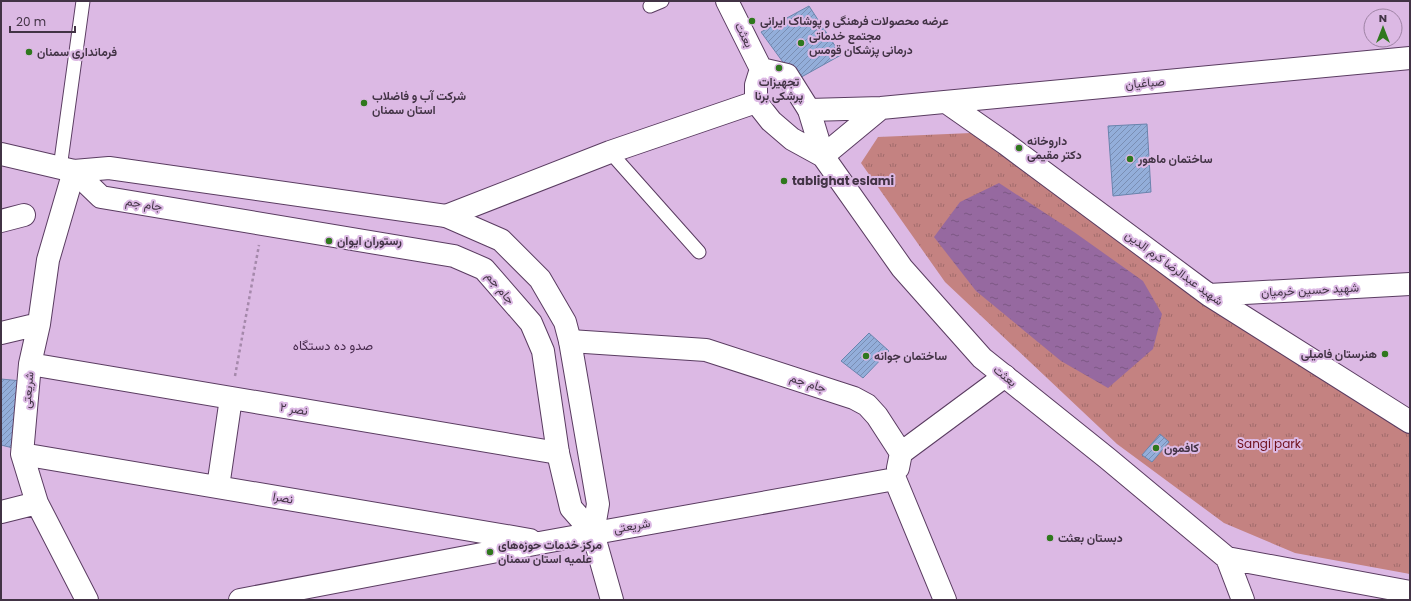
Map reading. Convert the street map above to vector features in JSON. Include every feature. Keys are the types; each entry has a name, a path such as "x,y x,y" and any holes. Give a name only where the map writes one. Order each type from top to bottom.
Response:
{"street":[{"name":"بعثت","path":"727,1 761,69"},
{"name":"صباغیان","path":"810,110 881,108 1410,58"},
{"path":"761,69 787,75 810,110 823,156 792,139 771,121 756,102 756,84 761,69"},
{"path":"446,216 610,152 756,102"},
{"name":"شهید عبدالرضا کرم الدین","path":"946,102 1006,144 1209,296 1410,422"},
{"path":"823,156 881,108"},
{"path":"1,154 67,170"},
{"name":"بعثت","path":"823,156 902,268 982,358 1107,458 1226,558"},
{"name":"جام جم","path":"67,170 109,168 446,216 501,240 540,279 565,322 570,341 598,504 593,533"},
{"name":"جام جم","path":"67,170 101,197 454,256 484,269 531,323 543,351 558,453 571,508 593,533 612,600"},
{"name":"شریعتی","path":"67,170 48,260 39,324 30,364 22,454 37,503 87,600"},
{"path":"1,221 24,215"},
{"name":"شهید حسین خرمیان","path":"1209,296 1410,284"},
{"path":"1,333 39,324"},
{"name":"جام جم","path":"570,341 706,350 854,398 867,405 877,416 901,453"},
{"name":"نصر ۲","path":"30,364 558,453"},
{"path":"945,600 896,479 901,453 1005,376"},
{"path":"218,487 231,398"},
{"name":"نصرا","path":"22,454 545,542"},
{"name":"شریعتی","path":"240,600 593,533 896,479"},
{"path":"1,512 37,503"},
{"path":"1226,558 1410,592"},
{"path":"1226,558 1243,600"}],"lane":[{"path":"67,170 84,1"},
{"path":"610,152 699,252"}],"path":[{"path":"231,398 263,224"}],"green space":[{"name":"Sangi park","path":"971,133 1018,167 1410,432 1410,574 1295,553 1224,523 1117,444 945,282 861,163 878,137"}],"water":[{"path":"999,183 1074,232 1143,281 1162,314 1153,349 1108,388 1061,361 976,291 934,237 960,202"}],"building":[{"name":"مجتمع خدماتی درمانی پزشکان قومس","path":"809,6 841,55 796,80 761,32"},
{"name":"ساختمان ماهور","path":"1147,124 1151,192 1113,196 1108,126"},
{"name":"ساختمان جوانه","path":"869,333 889,351 863,378 841,361"},
{"path":"1,379 22,381 13,448 1,445"},
{"name":"کافمون","path":"1160,434 1169,442 1152,462 1142,455"}],"place":[{"name":"عرضه محصولات فرهنگی و پوشاک ایرانی","path":"752,21"},
{"name":"مجتمع خدماتی درمانی پزشکان قومس","path":"801,43"},
{"name":"فرمانداری سمنان","path":"29,52"},
{"name":"تجهیزات پرشکی برنا","path":"779,68"},
{"name":"شرکت آب و فاضلاب استان سمنان","path":"364,103"},
{"name":"داروخانه دکتر مقیمی","path":"1019,148"},
{"name":"ساختمان ماهور","path":"1130,159"},
{"name":"tablighat eslami","path":"784,181"},
{"name":"رستوران ایوان","path":"329,241"},
{"name":"هنرستان فامیلی","path":"1385,354"},
{"name":"ساختمان جوانه","path":"866,356"},
{"name":"کافمون","path":"1156,448"},
{"name":"دبستان بعثت","path":"1050,538"},
{"name":"مرکز خدمات حوزه‌های علمیه استان سمنان","path":"490,552"}],"district":[{"name":"صدو ده دستگاه","path":"333,345"}]}
